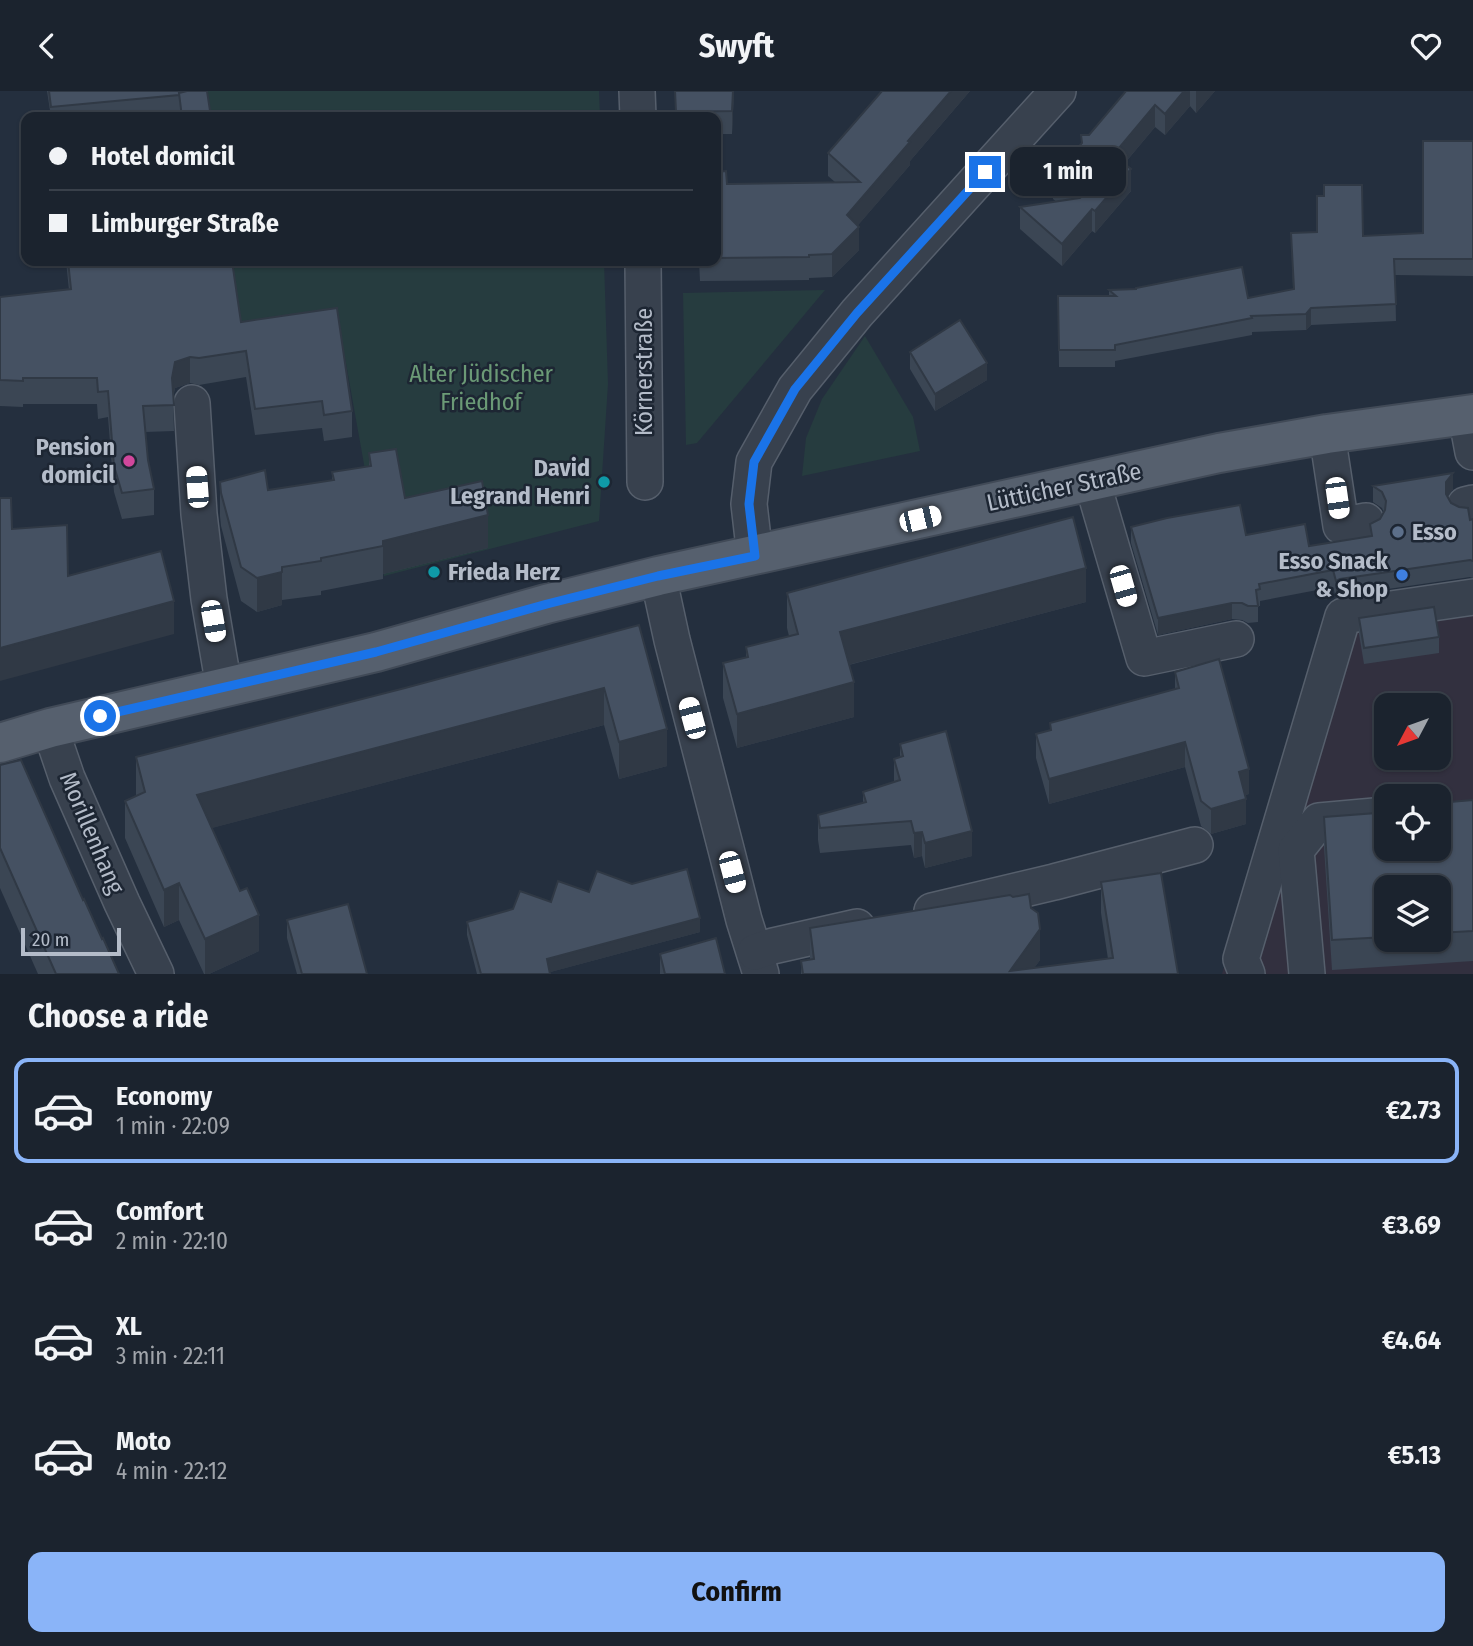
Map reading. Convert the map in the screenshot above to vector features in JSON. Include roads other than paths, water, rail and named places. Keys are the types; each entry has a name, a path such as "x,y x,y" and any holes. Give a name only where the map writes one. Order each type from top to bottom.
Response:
{"main road":[{"name":"Lütticher Straße","path":"0,743 50,728 376,652 658,576 1219,453 1327,434 1470,414"}],"street":[{"path":"637,91 638,112"},
{"path":"755,556 749,504 754,462 795,389 857,313 1058,91"},
{"name":"Körnerstraße","path":"643,266 645,482"},
{"path":"192,403 199,514 209,599 224,687"},
{"path":"1470,414 1473,452"},
{"path":"1327,434 1341,526 1366,521"},
{"path":"1092,481 1144,658 1236,639"},
{"path":"658,576 744,920 758,963"},
{"path":"1247,974 1241,959 1343,616 1473,597"},
{"name":"Morillenhang","path":"50,728 67,778 156,974"},
{"path":"1307,974 1296,850 1319,821 1374,816"},
{"path":"758,963 773,946 1054,882 1195,845"}],"place":[{"name":"Pension domicil","path":"129,461"},
{"name":"David Legrand Henri","path":"604,482"},
{"name":"Esso","path":"1398,532"},
{"name":"Frieda Herz","path":"434,572"},
{"name":"Esso Snack & Shop","path":"1402,575"}],"park label":[{"name":"Alter Jüdischer Friedhof","path":"481,388"}]}
